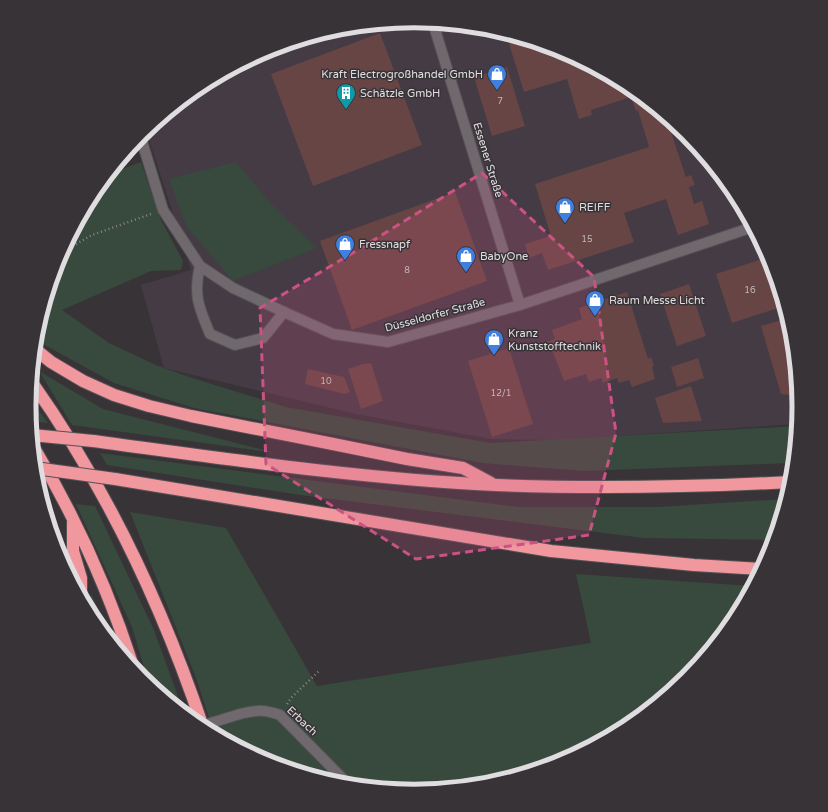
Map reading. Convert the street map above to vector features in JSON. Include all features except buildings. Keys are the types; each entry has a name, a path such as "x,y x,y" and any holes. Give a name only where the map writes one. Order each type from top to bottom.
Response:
{"highway":[{"path":"40,353 51,362 83,381 114,395 149,406 191,416 407,459 463,468 495,485"},
{"path":"37,388 106,502 143,574 177,653 198,716"},
{"path":"37,436 345,472 495,485 600,488 700,487 784,482"},
{"path":"39,458 74,520 95,564 128,653"},
{"path":"41,469 115,479 551,551 694,565 755,569"},
{"path":"74,520 73,551 81,578 81,585"}],"street":[{"name":"Essener Straße","path":"435,29 520,305"},
{"name":"Düsseldorfer Straße","path":"142,144 163,210 200,266 233,288 333,334 388,342 520,305 747,229"},
{"path":"200,266 196,288 199,309 210,334 235,345 263,338 284,312"},
{"name":"Erbach","path":"211,724 256,710 272,712 280,715 341,777"}],"path":[{"path":"71,247 92,236 163,210"},
{"path":"280,715 291,698 320,670"}],"highlighted area":[{"path":"482,173 594,277 616,433 589,535 416,559 266,464 260,308"}],"shaded area":[{"path":"414,28 463,31 512,41 536,48 581,67 624,92 663,122 698,157 714,176 741,217 753,239 772,284 785,332 789,357 792,406 791,424 553,440 491,439 356,414 164,368 141,285 191,270 148,138 184,106 225,79 247,67 292,48 340,35 365,31"}],"green space":[{"path":"141,162 161,220 183,261 181,270 151,271 62,310 109,343 156,365 189,377 286,407 490,443 791,426 788,463 584,471 483,463 194,408 114,383 41,343 49,308 65,261 87,217 119,170"},
{"path":"236,162 273,206 317,248 233,281 186,226 169,179"},
{"path":"39,371 103,409 276,453 72,425"},
{"path":"36,407 48,423 37,422"},
{"path":"100,453 518,507 657,507 780,499 767,540 644,538 300,495 107,465"},
{"path":"76,504 95,506 154,630 180,703 145,671 132,627"},
{"path":"130,512 226,528 317,686 591,643 576,574 746,586 728,616 698,655 663,690 644,706 603,733 581,745 536,764 488,777 439,783 389,783 340,777 292,764 247,745 211,724 196,678"},
{"path":"91,593 102,619 100,616 90,600"}],"place":[{"name":"Kraft Electrogroßhandel GmbH","path":"497,91"},
{"name":"Schätzle GmbH","path":"346,110"},
{"name":"REIFF","path":"565,224"},
{"name":"Fressnapf","path":"345,261"},
{"name":"BabyOne","path":"466,273"},
{"name":"Raum Messe Licht","path":"595,317"},
{"name":"Kranz Kunststofftechnik","path":"494,356"}]}
